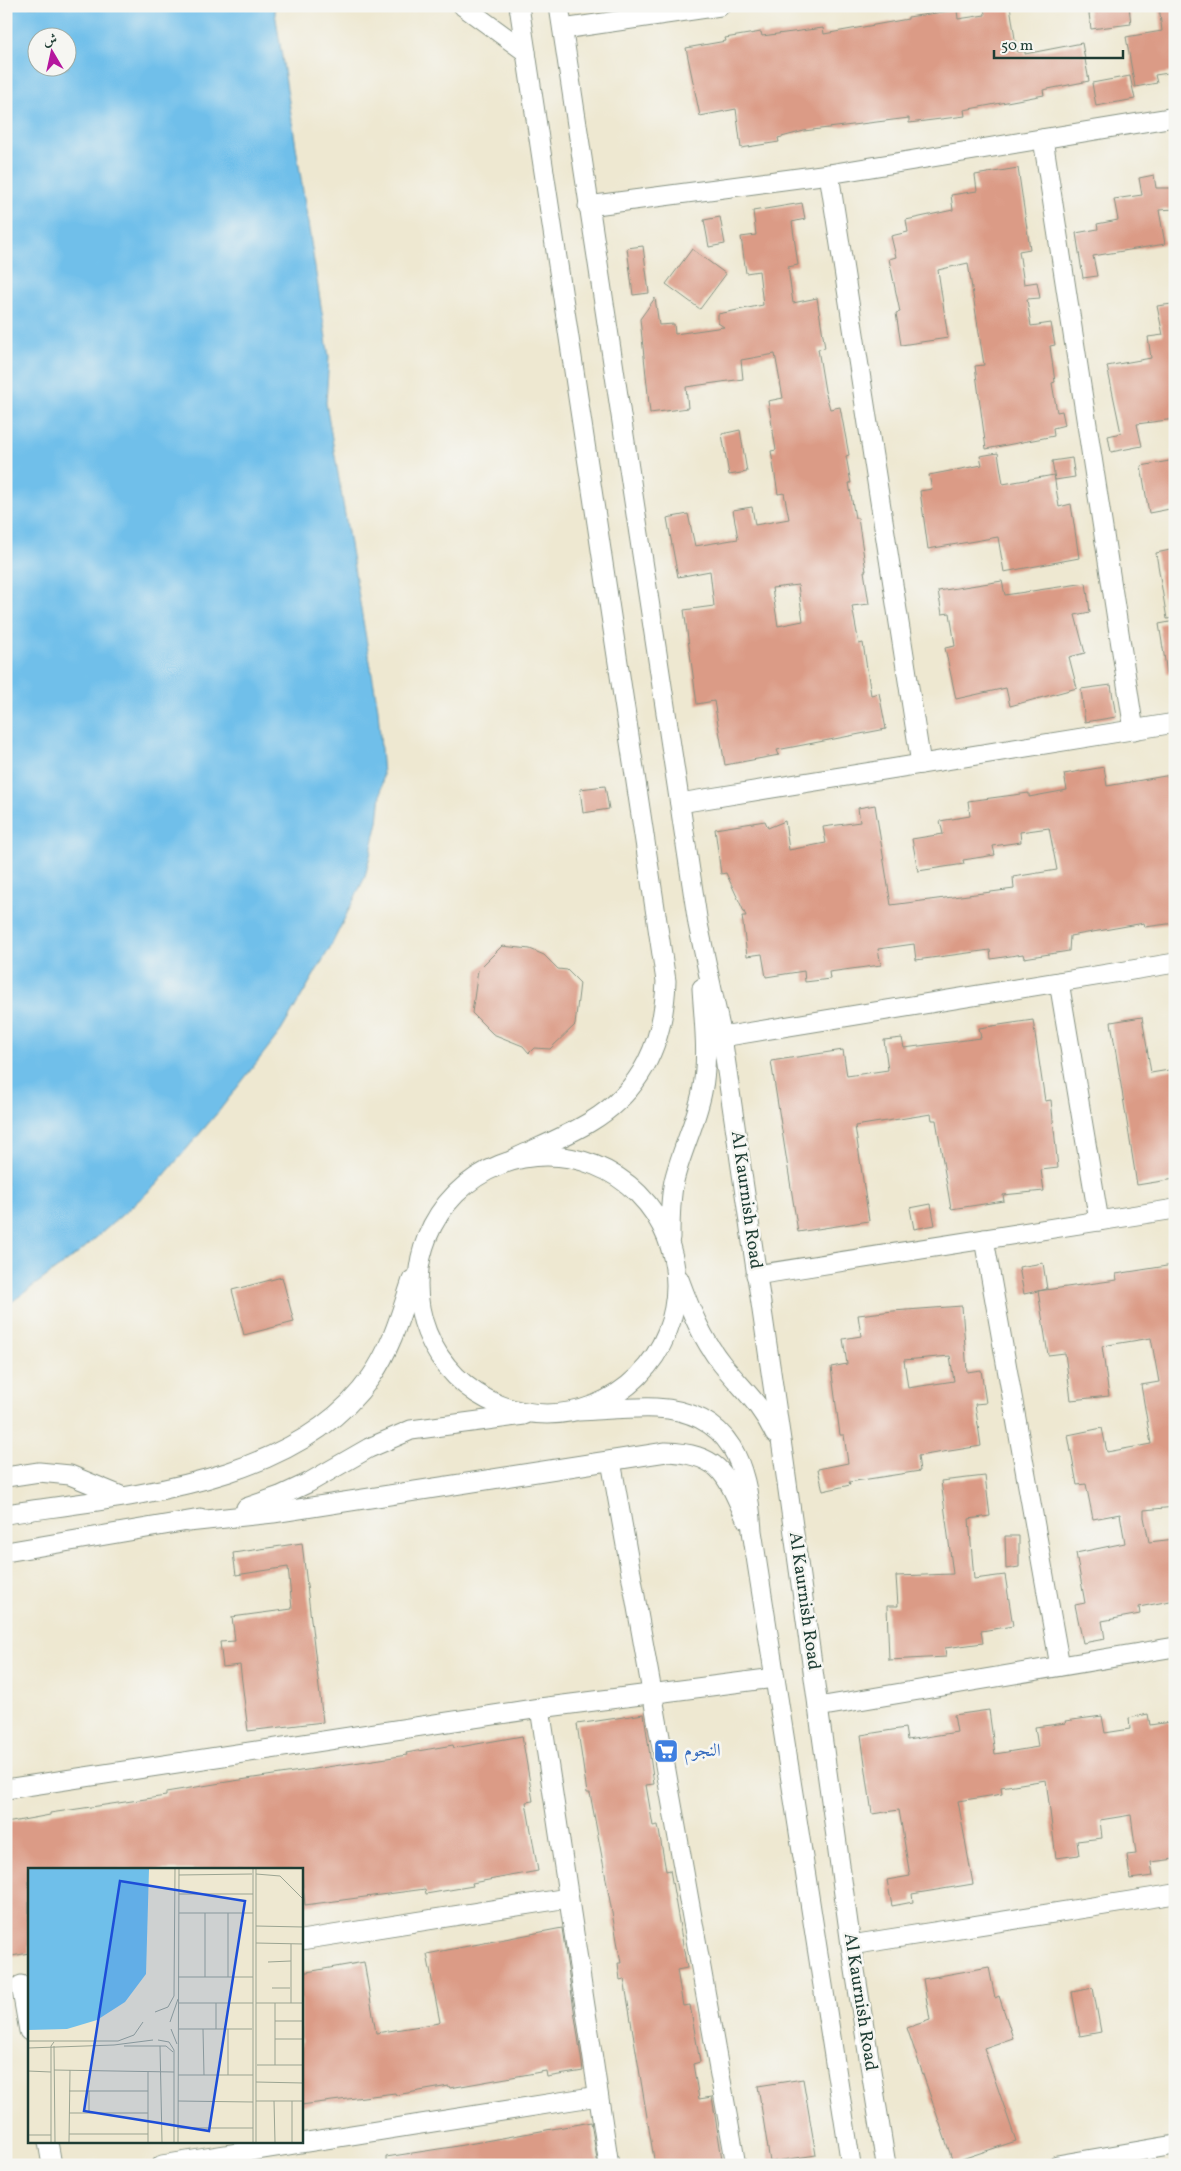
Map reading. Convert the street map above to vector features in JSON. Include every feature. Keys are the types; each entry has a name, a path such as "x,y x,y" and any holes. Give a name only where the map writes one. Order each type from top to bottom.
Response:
{"street":[{"path":"463,6 526,52"},
{"path":"6,1514 176,1487 214,1477 255,1462 314,1431 338,1413 358,1394 386,1352 396,1330 430,1227 451,1196 480,1173 589,1123 606,1112 634,1084 648,1063 657,1043 663,1022 666,981 519,6"},
{"path":"559,6 698,924 706,1049 704,1076 702,1094 670,1199 670,1242 687,1302 707,1343 722,1365 759,1406 775,1433 783,1454"},
{"path":"563,29 720,6"},
{"path":"588,206 829,174 1175,117"},
{"path":"1043,139 1134,730"},
{"path":"829,174 921,764"},
{"path":"680,803 1175,724"},
{"name":"Al Kaurnish Road","path":"698,924 722,1038 783,1454 851,1945 886,2165"},
{"path":"722,1038 1175,963"},
{"path":"1059,982 1099,1221"},
{"path":"514,1159 553,1155 591,1162 625,1181 652,1208 670,1242"},
{"path":"756,1275 1175,1209"},
{"path":"984,1239 1060,1666"},
{"path":"418,1262 417,1305 431,1345 446,1366 456,1379 492,1403 534,1414"},
{"path":"579,1411 614,1396 644,1372 665,1340 673,1311 677,1272"},
{"path":"188,1522 248,1507 280,1496 308,1483 369,1448 411,1430 534,1414 656,1408 692,1416 722,1435 732,1446 739,1460 750,1496 752,1532"},
{"path":"6,1552 188,1522 273,1513 666,1452 682,1452 710,1461 720,1470 730,1482 752,1532"},
{"path":"611,1461 736,2165"},
{"path":"6,1477 39,1472 70,1475 122,1496"},
{"name":"Al Kaurnish Road","path":"752,1532 851,2165"},
{"path":"818,1706 1175,1647"},
{"path":"6,1789 540,1708 774,1678"},
{"path":"540,1708 609,2165"},
{"path":"851,1945 1175,1894"},
{"path":"302,1940 568,1898"},
{"path":"19,1985 28,2026"},
{"path":"302,2143 598,2096"},
{"path":"48,2144 52,2165"},
{"path":"162,2165 295,2144"},
{"path":"1057,2165 1175,2145"}],"water":[{"path":"6,6 274,6 329,357 326,403 378,709 383,775 378,822 365,877 331,946 281,1031 219,1111 156,1185 80,1252 6,1306"}],"building":[{"path":"984,6 1010,6 1017,52 1025,51 1025,54 1082,43 1089,81 1043,90 1044,95 964,110 965,116 909,123 909,118 804,131 778,138 779,142 741,148 736,109 700,116 686,48 726,41 725,38 761,32 762,36 823,28 824,34 908,19 908,17 957,10 958,19 985,15"},
{"path":"1088,6 1129,6 1131,24 1091,29"},
{"path":"1159,6 1175,6 1175,72 1155,75 1157,83 1135,87 1126,37 1162,31"},
{"path":"1130,76 1135,99 1096,106 1092,83"},
{"path":"1018,168 1030,249 1019,251 1024,284 1037,282 1040,298 1027,299 1031,326 1051,323 1055,345 1050,346 1055,382 1052,383 1057,412 1062,411 1065,425 1053,428 1054,436 986,449 975,366 984,365 968,263 938,270 948,338 901,345 896,313 900,312 889,259 896,257 891,236 908,232 906,220 953,210 951,195 977,191 975,175"},
{"path":"1154,175 1156,188 1175,188 1175,209 1159,210 1165,244 1093,256 1097,276 1083,278 1076,233 1098,229 1097,224 1118,220 1114,199 1142,195 1139,178"},
{"path":"802,203 805,219 792,222 798,265 788,267 793,303 817,298 825,348 818,349 825,391 830,409 840,407 849,455 846,456 851,483 849,483 855,518 858,518 866,571 864,571 869,604 852,606 859,644 863,643 871,695 879,693 886,729 777,750 779,755 725,765 714,701 697,704 684,610 714,606 710,571 678,577 667,518 688,514 695,546 738,539 733,510 752,507 755,525 789,519 784,493 778,494 771,451 776,450 768,401 783,398 775,354 741,360 743,379 686,387 688,408 650,413 640,319 655,298 659,325 674,324 675,334 724,327 718,323 718,314 763,305 759,271 746,273 741,237 756,235 753,211","holes":["798,585 803,621 778,626 772,588"]},
{"path":"720,217 725,244 709,247 704,220"},
{"path":"643,246 649,293 633,295 627,248"},
{"path":"692,249 726,274 700,309 666,284"},
{"path":"1172,304 1175,317 1175,419 1137,424 1142,446 1111,452 1108,436 1121,433 1107,366 1151,358 1148,337 1163,335 1157,306"},
{"path":"740,430 747,472 729,475 722,434"},
{"path":"998,453 1003,484 1054,475 1059,507 1071,504 1079,558 1004,572 998,537 928,549 920,491 932,489 929,475 982,465 980,456"},
{"path":"1072,458 1075,477 1055,480 1052,461"},
{"path":"1175,460 1175,508 1149,513 1141,466"},
{"path":"1175,549 1175,618 1167,619 1156,553"},
{"path":"1002,581 1005,595 1086,583 1090,612 1075,615 1085,653 1069,657 1077,688 1010,706 1006,688 956,699 945,648 955,646 950,613 942,614 938,591"},
{"path":"1175,621 1175,673 1167,673 1159,624"},
{"path":"1111,685 1116,717 1085,722 1081,689"},
{"path":"1104,767 1107,786 1171,775 1175,797 1175,923 1145,927 1144,923 1070,936 1069,951 1024,958 1023,954 991,959 990,950 916,960 914,944 878,949 881,965 829,972 830,979 805,982 804,971 766,977 762,954 747,956 742,916 746,916 726,873 721,874 715,829 765,821 768,828 785,821 789,850 826,843 823,827 860,822 858,808 875,805 891,905 1014,889 1013,877 1057,870 1049,828 1020,832 1021,842 993,846 995,855 963,860 964,864 918,871 912,839 943,834 940,821 970,816 968,801 1029,793 1029,797 1067,790 1064,774"},
{"path":"605,786 609,809 583,813 580,789"},
{"path":"502,946 530,949 544,955 558,969 567,970 580,983 575,1025 550,1049 534,1048 529,1053 523,1046 493,1034 472,1013 478,970"},
{"path":"1142,1017 1151,1073 1175,1069 1175,1179 1137,1185 1111,1022"},
{"path":"1033,1020 1045,1101 1051,1100 1058,1168 1041,1170 1044,1191 1003,1195 1004,1201 951,1209 936,1120 932,1120 931,1114 855,1126 869,1221 798,1232 771,1061 843,1050 847,1076 888,1070 884,1040 902,1038 904,1048 981,1038 979,1028"},
{"path":"931,1204 935,1225 914,1229 910,1208"},
{"path":"1043,1263 1047,1289 1024,1294 1019,1267"},
{"path":"1173,1265 1175,1277 1175,1507 1144,1510 1144,1517 1149,1542 1175,1539 1175,1600 1139,1607 1140,1614 1102,1621 1105,1639 1083,1643 1075,1605 1085,1603 1076,1553 1125,1543 1120,1514 1093,1519 1086,1484 1077,1485 1068,1435 1102,1428 1107,1452 1151,1444 1141,1385 1159,1382 1151,1338 1102,1346 1109,1396 1071,1400 1065,1353 1048,1355 1038,1291 1117,1280 1116,1274"},
{"path":"282,1277 294,1322 244,1335 232,1290"},
{"path":"962,1306 967,1372 981,1370 986,1403 975,1404 981,1446 918,1456 920,1471 849,1482 850,1485 823,1491 818,1469 848,1463 844,1435 840,1435 831,1367 847,1364 843,1339 861,1336 858,1315","holes":["950,1356 954,1381 908,1388 904,1360"]},
{"path":"985,1476 990,1516 969,1519 974,1579 1005,1575 1013,1626 981,1631 983,1643 945,1648 946,1657 889,1660 887,1606 898,1606 896,1576 953,1574 941,1481"},
{"path":"1005,1536 1019,1536 1019,1567 1006,1569"},
{"path":"302,1543 323,1722 248,1731 240,1665 223,1667 220,1642 235,1641 232,1617 292,1609 288,1567 236,1575 233,1553"},
{"path":"989,1710 995,1754 1038,1747 1035,1727 1066,1723 1065,1721 1102,1716 1105,1733 1130,1729 1129,1718 1148,1714 1150,1725 1170,1722 1175,1759 1175,1859 1151,1862 1153,1876 1130,1879 1127,1855 1136,1854 1131,1815 1100,1820 1102,1838 1077,1841 1079,1855 1056,1858 1046,1780 1001,1787 1002,1794 958,1801 973,1884 912,1894 913,1902 892,1906 887,1880 910,1876 899,1810 872,1814 861,1735 905,1728 907,1740 957,1732 954,1715"},
{"path":"644,1714 654,1784 646,1785 653,1826 658,1825 666,1871 670,1870 687,1968 677,1970 683,2006 690,2005 700,2062 693,2064 699,2099 712,2097 723,2165 655,2165 624,1979 620,1980 618,1963 621,1963 604,1868 590,1793 587,1793 577,1724"},
{"path":"522,1736 533,1801 526,1802 538,1871 472,1883 473,1886 426,1894 425,1889 305,1905 302,1868 28,1868 28,1953 6,1957 6,1823 50,1815 50,1813 166,1796 166,1792 407,1755 406,1753 453,1745 454,1748"},
{"path":"562,1928 583,2071 547,2077 546,2071 450,2088 449,2086 396,2095 395,2093 302,2105 302,1973 364,1962 376,2033 440,2022 427,1954"},
{"path":"989,1967 995,1998 999,1996 1013,2038 984,2048 1016,2141 953,2162 907,2028 930,2020 923,1979"},
{"path":"1093,1988 1101,2032 1080,2036 1072,1992"},
{"path":"803,2079 816,2155 770,2162 758,2086"},
{"path":"591,2122 598,2165 386,2165 386,2157"}],"place":[{"name":"النجوم","path":"666,1751"}]}
